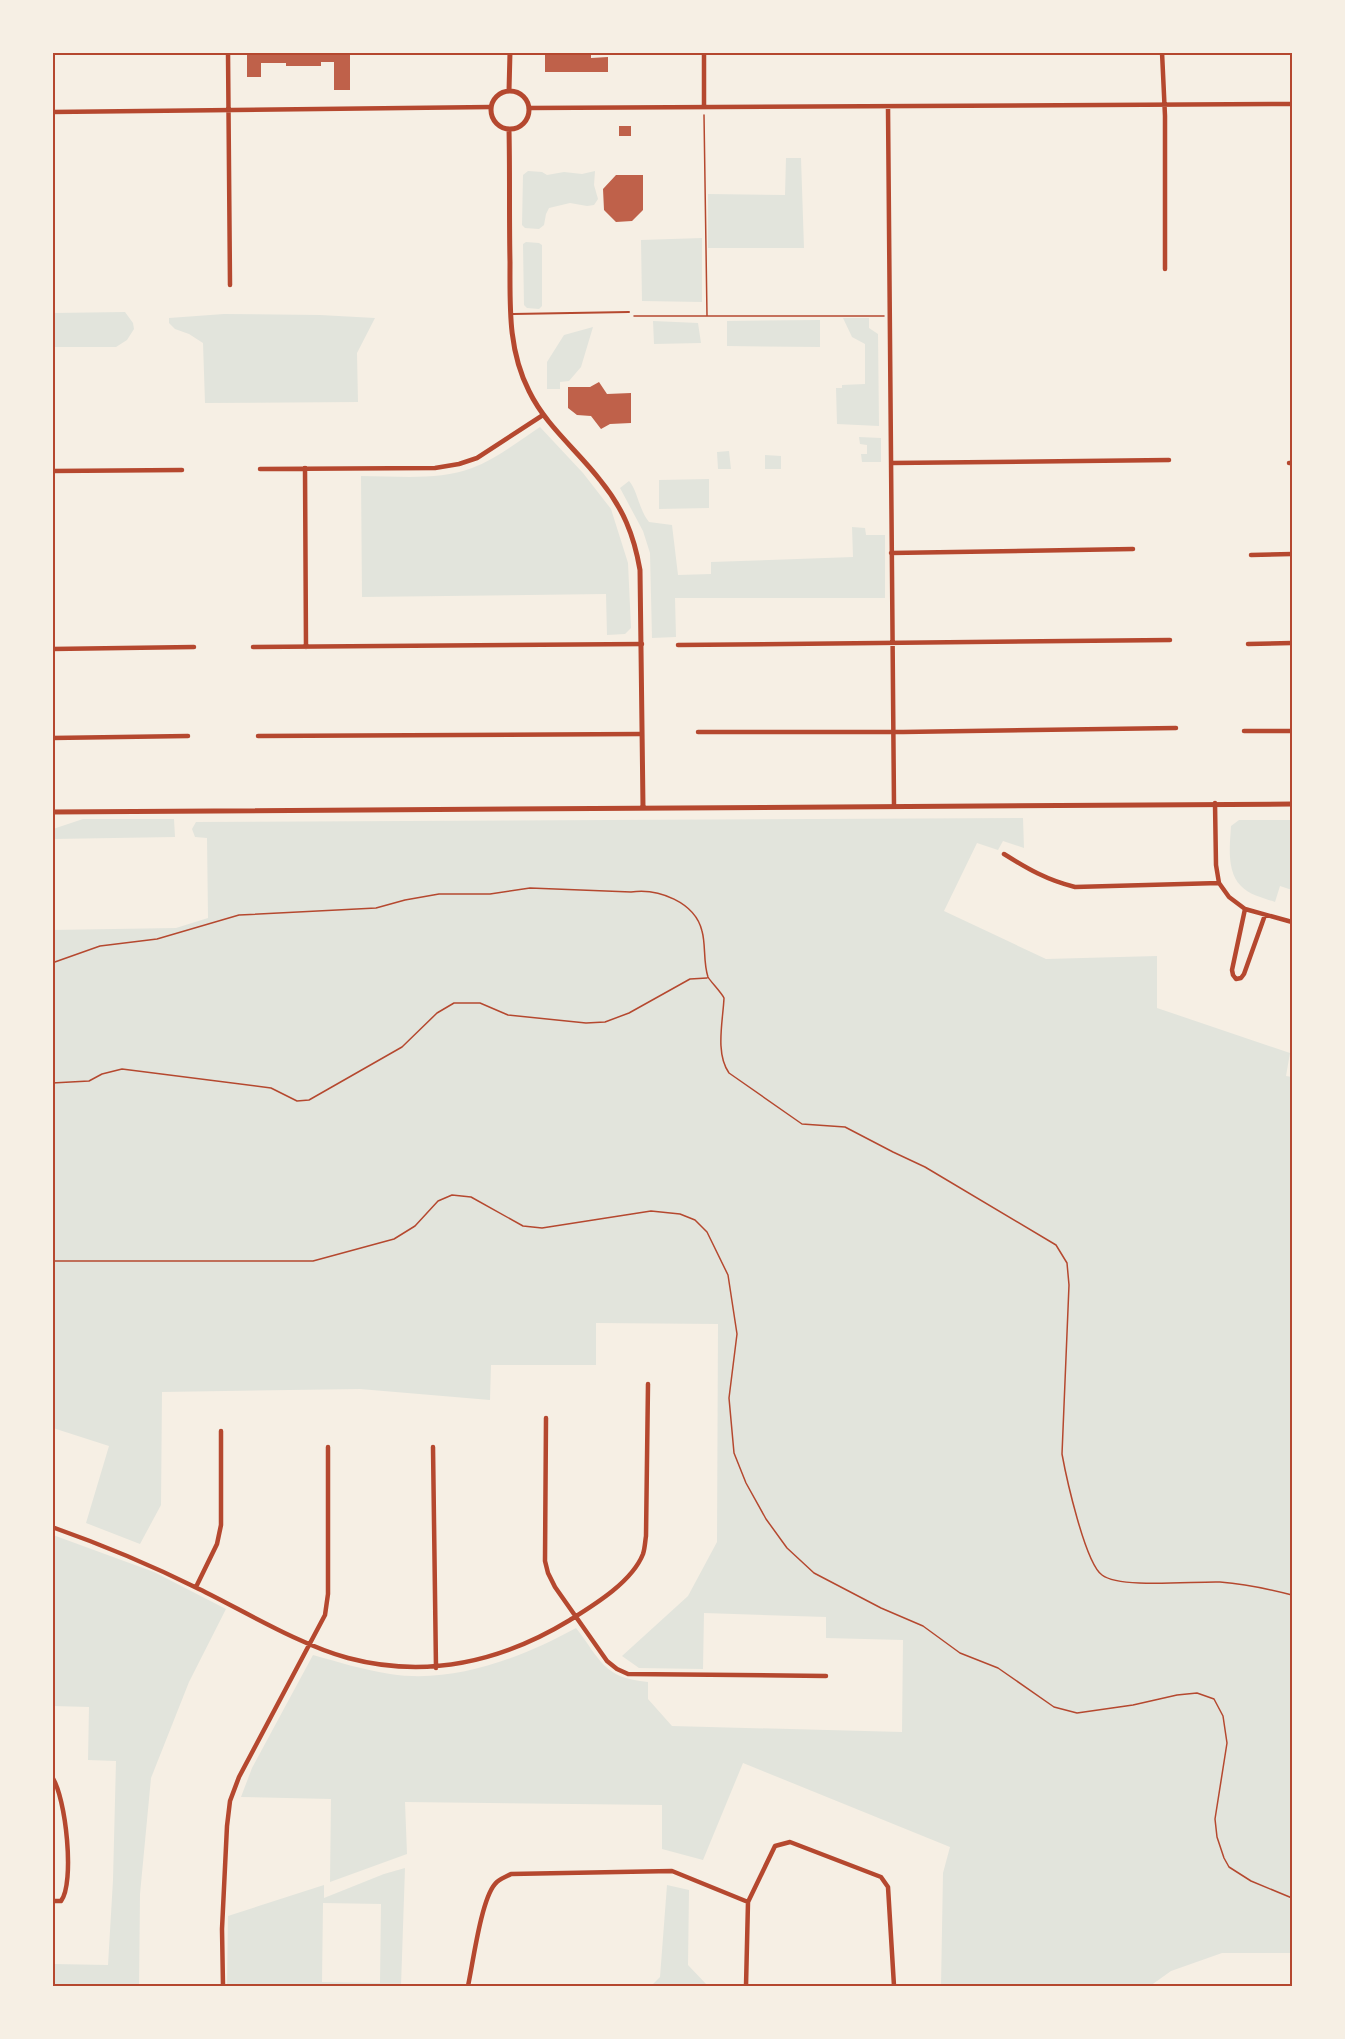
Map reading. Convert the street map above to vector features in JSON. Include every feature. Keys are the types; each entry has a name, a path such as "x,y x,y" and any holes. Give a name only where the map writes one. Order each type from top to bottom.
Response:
{"street":[{"path":"228,52 230,285"},
{"path":"509,90 510,52"},
{"path":"704,52 704,107"},
{"path":"1162,52 1165,269"},
{"path":"509,90 524,97 529,108 525,122 515,129 503,128 493,120 491,107 497,95 509,90"},
{"path":"529,108 1293,104"},
{"path":"52,112 491,107"},
{"path":"888,107 894,806"},
{"path":"509,129 510,314 517,363 529,392 543,415 600,479 616,502 630,528 640,570 643,807"},
{"path":"260,469 435,468 459,465 477,458 543,415"},
{"path":"891,464 1169,460"},
{"path":"305,468 306,646"},
{"path":"52,471 182,470"},
{"path":"891,553 1133,549"},
{"path":"1251,555 1293,554"},
{"path":"678,645 1170,640"},
{"path":"1248,644 1293,643"},
{"path":"253,647 642,644"},
{"path":"52,649 194,648"},
{"path":"698,732 1176,728"},
{"path":"1244,731 1293,731"},
{"path":"258,736 641,734"},
{"path":"52,738 188,736"},
{"path":"1215,803 1216,865 1219,884 1229,897 1245,909 1293,922"},
{"path":"52,813 1293,804"},
{"path":"1004,854 1052,881 1075,887 1219,884"},
{"path":"1245,909 1232,970 1236,979 1241,978 1244,974 1264,915"},
{"path":"52,1527 116,1550 309,1644 348,1658 398,1667 436,1668 474,1661 513,1649 548,1633 576,1616 610,1593 632,1571 643,1554 646,1536 648,1384"},
{"path":"546,1418 545,1561 555,1587 616,1669 628,1674 826,1676"},
{"path":"196,1587 218,1544 221,1431"},
{"path":"223,1986 222,1929 226,1826 230,1801 239,1777 325,1615 328,1594 328,1447"},
{"path":"433,1447 436,1668"},
{"path":"52,1777 66,1819 67,1857 66,1894 61,1901 52,1901"},
{"path":"746,1986 748,1902 775,1846 790,1842 881,1877 888,1887 894,1986"},
{"path":"468,1986 491,1891 501,1879 512,1874 672,1871 748,1902"}],"lane":[{"path":"510,314 629,312"}],"path":[{"path":"704,115 707,316"},
{"path":"632,316 890,316"},
{"path":"52,963 100,946 157,939 239,915 376,908 439,894 490,894 530,888 639,891 677,899 697,917 702,932 708,978 724,999 722,1050 725,1067 740,1082 802,1124 845,1127 925,1167 1056,1245 1067,1263 1069,1285 1062,1454 1066,1478 1079,1523 1090,1557 1101,1575 1121,1582 1221,1582 1262,1587 1293,1595"},
{"path":"52,1083 89,1081 102,1074 122,1069 271,1088 297,1101 309,1100 402,1047 437,1013 454,1002 480,1003 508,1015 586,1023 605,1022 629,1013 690,979 708,978"},
{"path":"52,1261 313,1261 394,1239 415,1226 438,1201 452,1195 471,1197 523,1226 542,1228 651,1211 680,1214 695,1220 707,1232 728,1275 737,1334 729,1398 734,1453 746,1483 766,1520 787,1548 813,1573 881,1608 923,1626 960,1653 998,1668 1054,1707 1077,1713 1197,1693 1214,1700 1223,1716 1227,1743 1215,1819 1216,1838 1229,1868 1251,1881 1293,1899"}],"shaded area":[{"path":"786,158 801,158 804,248 708,248 708,194 785,195"},
{"path":"528,171 542,172 547,175 564,172 582,174 595,171 594,185 598,199 594,205 570,203 549,208 544,225 539,229 525,228 522,225 523,175"},
{"path":"702,238 702,302 642,301 641,240"},
{"path":"526,242 542,245 542,306 539,309 527,308 524,305 523,244"},
{"path":"125,312 133,323 134,329 127,340 116,347 53,347 53,313"},
{"path":"224,314 375,318 357,353 358,402 205,403 203,343 175,329 169,323 169,318"},
{"path":"843,318 869,318 869,328 878,334 879,426 837,424 836,388 842,388 842,385 865,384 865,344 852,337"},
{"path":"820,320 820,347 727,346 727,321"},
{"path":"653,321 698,323 701,343 654,344"},
{"path":"593,327 581,367 569,381 560,382 560,389 547,389 547,362 564,335"},
{"path":"540,427 583,473 611,509 628,563 631,628 625,634 607,635 606,594 362,597 361,476 417,477 459,472 490,460"},
{"path":"859,437 881,438 881,462 862,462 861,454 867,454 867,445 860,444"},
{"path":"729,451 731,469 718,469 717,452"},
{"path":"765,455 781,456 781,469 765,469"},
{"path":"709,479 709,508 659,509 659,480"},
{"path":"629,481 649,522 672,525 678,575 711,574 711,562 853,557 852,527 865,528 866,535 885,535 885,598 675,598 676,637 652,638 650,553 643,531 620,488"},
{"path":"1023,818 1024,848 1003,841 998,850 977,843 944,911 1046,959 1157,956 1157,1008 1290,1053 1286,1076 1292,1077 1292,1953 1222,1953 1171,1971 1150,1986 941,1986 943,1873 950,1847 743,1763 703,1860 662,1849 662,1805 405,1802 407,1854 330,1882 331,1799 241,1797 252,1768 313,1655 390,1674 438,1675 462,1672 510,1658 576,1628 604,1666 612,1672 633,1680 648,1682 648,1699 672,1726 902,1732 903,1640 826,1638 826,1617 704,1613 703,1669 639,1668 622,1656 688,1596 717,1542 718,1324 596,1323 596,1365 491,1365 490,1400 360,1389 162,1392 161,1505 140,1544 86,1523 109,1446 53,1428 52,930 176,928 208,918 207,838 195,837 192,829 196,822"},
{"path":"83,819 174,819 175,837 53,839 53,829"},
{"path":"1239,820 1292,820 1292,890 1280,886 1275,902 1248,892 1236,880 1230,857 1231,826"},
{"path":"53,1535 154,1572 226,1609 189,1682 151,1778 140,1894 139,1986 53,1986 53,1964 108,1965 116,1761 88,1760 89,1707 53,1706"},
{"path":"405,1868 401,1986 227,1986 228,1916 324,1885 324,1898","holes":["323,1903 381,1904 380,1983 322,1982"]},
{"path":"667,1885 689,1890 688,1965 707,1985 733,1986 651,1986 660,1977"}],"building":[{"path":"247,52 350,52 350,90 334,90 334,62 321,62 321,66 261,63 261,77 247,77"},
{"path":"545,52 591,52 591,58 608,57 608,72 545,72"},
{"path":"619,126 631,126 631,136 619,136"},
{"path":"616,175 643,175 643,210 632,221 616,222 604,210 603,189"},
{"path":"599,382 607,394 631,393 631,423 610,424 601,429 591,416 577,415 568,408 568,387 590,387"}]}
